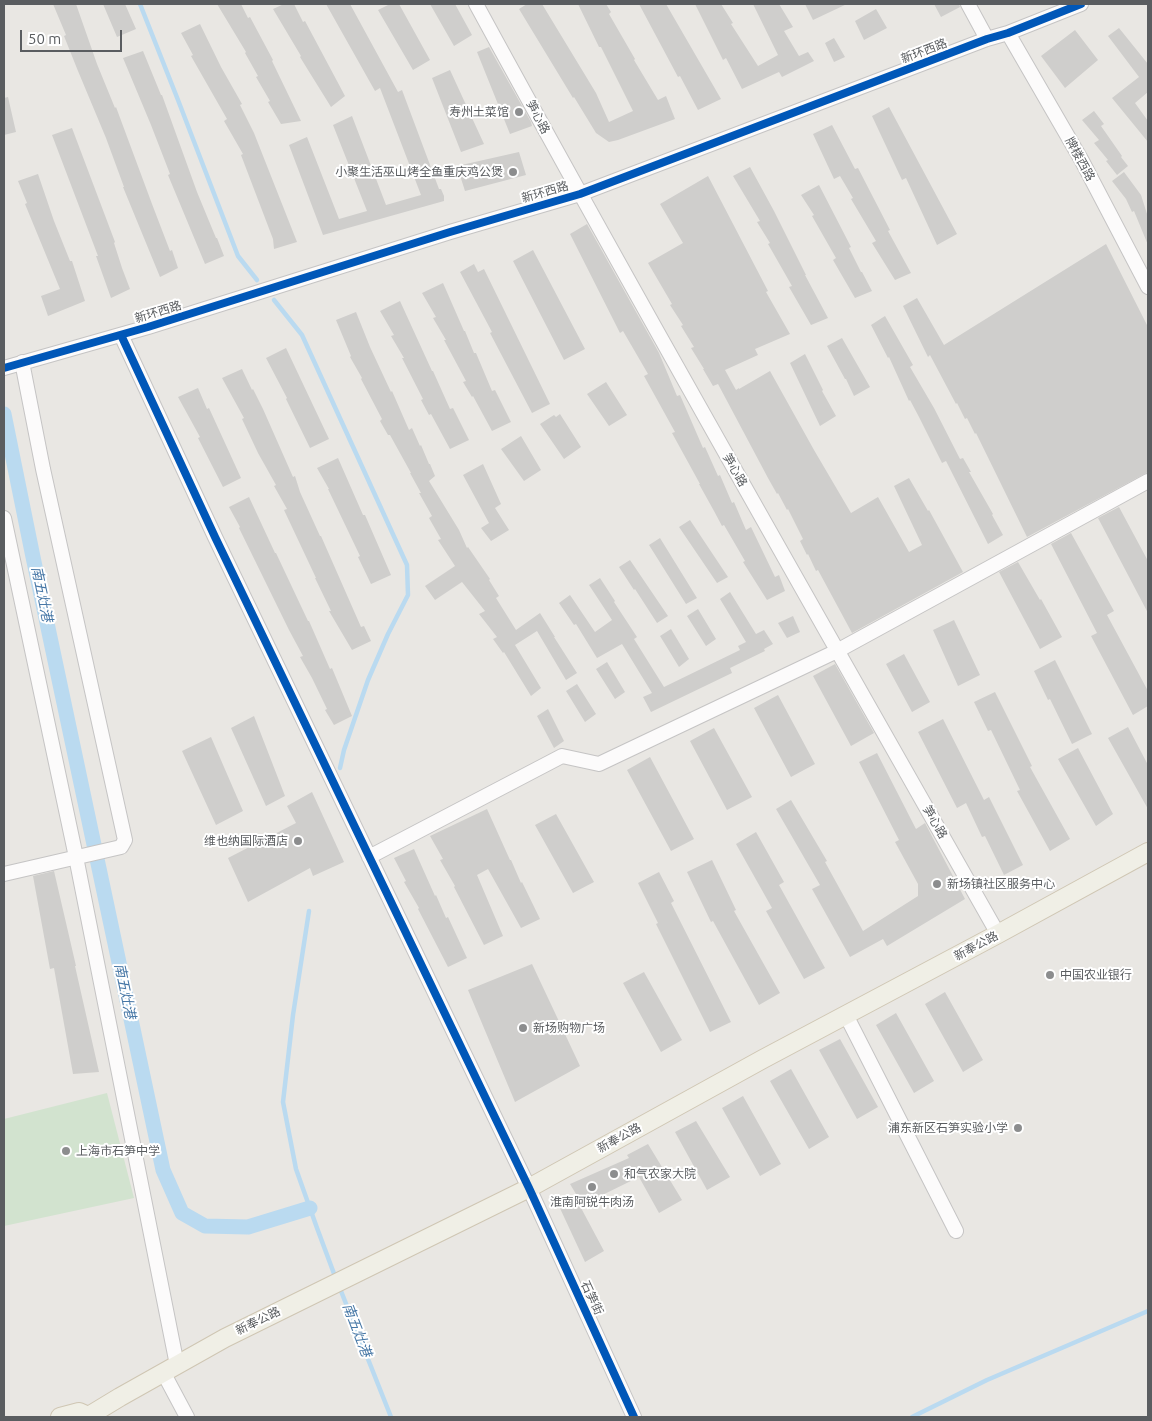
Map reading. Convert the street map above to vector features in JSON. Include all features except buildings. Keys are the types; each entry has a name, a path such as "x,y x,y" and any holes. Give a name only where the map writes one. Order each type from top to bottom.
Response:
{"main road":[{"name":"新奉公路","path":"88,1417 225,1338 529,1188 1148,852"},
{"path":"60,1417 79,1412 88,1417"}],"street":[{"name":"笋心路","path":"476,4 580,194 998,934"},
{"path":"968,4 987,39"},
{"name":"新环西路","path":"13,365 121,335 450,232 580,194 987,39 1008,34 1081,4"},
{"name":"牌楼西路","path":"1008,34 1082,161 1148,287"},
{"name":"石笋街","path":"121,335 214,537 529,1188 634,1417"},
{"path":"4,874 121,847 126,840 42,469 13,365"},
{"path":"369,857 562,756 599,764 837,651 1148,481"},
{"path":"4,518 76,857 170,1369 187,1417"},
{"path":"846,1016 956,1231"}],"green space":[{"name":"上海市石笋中学","path":"107,1093 134,1198 4,1226 4,1119"}],"waterway":[{"path":"140,4 238,256 257,280"},
{"path":"274,300 302,335 407,565 408,595 368,680 344,750 340,768"},
{"name":"南五灶港","path":"4,414 163,1170 182,1213 205,1226 248,1227 310,1208"},
{"path":"309,911 293,1015 283,1102 296,1169 336,1279"},
{"name":"南五灶港","path":"339,1286 391,1417"},
{"path":"912,1417 987,1380 1148,1311"}],"cycle path":[{"path":"4,368 148,327 450,232 580,194 1081,4"},
{"path":"121,335 215,537 529,1188 634,1417"}],"place":[{"name":"寿州土菜馆","path":"519,112"},
{"name":"小聚生活巫山烤全鱼重庆鸡公煲","path":"513,172"},
{"name":"维也纳国际酒店","path":"298,841"},
{"name":"新场镇社区服务中心","path":"937,884"},
{"name":"中国农业银行","path":"1050,975"},
{"name":"新场购物广场","path":"523,1028"},
{"name":"浦东新区石笋实验小学","path":"1018,1128"},
{"name":"上海市石笋中学","path":"66,1151"},
{"name":"和气农家大院","path":"614,1174"},
{"name":"淮南阿锐牛肉汤","path":"592,1187"}]}
